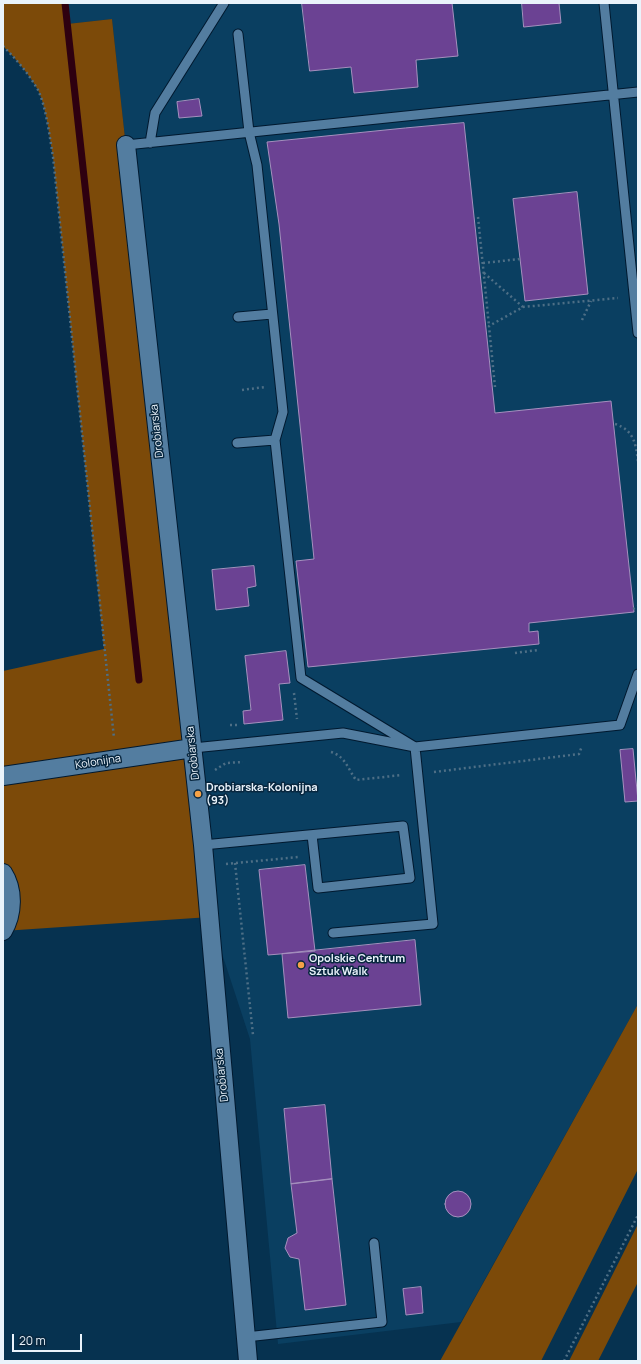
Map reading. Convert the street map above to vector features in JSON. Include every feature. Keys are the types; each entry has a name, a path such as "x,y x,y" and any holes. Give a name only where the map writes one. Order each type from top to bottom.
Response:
{"street":[{"name":"Drobiarska","path":"126,145 203,846 248,1361"},
{"name":"Kolonijna","path":"3,776 193,748"},
{"path":"3,873 8,881 11,899 10,916 3,931"}],"lane":[{"path":"150,143 155,112 224,3"},
{"path":"604,3 638,333"},
{"path":"238,34 249,132 256,164 283,412 275,440 301,678 415,747"},
{"path":"126,145 638,92"},
{"path":"238,317 272,314"},
{"path":"237,443 275,440"},
{"path":"193,748 343,733 415,747 620,725 638,674"},
{"path":"333,933 433,924 415,747"},
{"path":"203,846 312,835 403,826 410,878 318,888 312,835"},
{"path":"246,1337 382,1322 374,1243"}],"path":[{"path":"3,46 17,61 38,91 51,150 116,759"},
{"path":"478,217 495,387"},
{"path":"483,264 520,259"},
{"path":"484,273 523,307"},
{"path":"489,326 523,307 620,298"},
{"path":"582,320 591,300"},
{"path":"242,390 270,387"},
{"path":"615,424 628,430 634,438 638,462"},
{"path":"633,609 638,606"},
{"path":"515,653 538,650"},
{"path":"435,771 580,754 583,744"},
{"path":"325,752 332,752 340,756 356,780 404,775"},
{"path":"235,863 253,1035"},
{"path":"564,1361 638,1215"}],"shaded area":[{"path":"3,3 65,3 67,24 112,19 210,917 3,931 3,671 104,649 53,157 45,113 38,90 31,78 3,46"},
{"path":"65,3 638,3 638,1004 461,1322 278,1344 250,1039 210,917 112,19 67,24"},
{"path":"638,1004 638,1169 541,1361 440,1361"},
{"path":"638,1224 638,1282 598,1361 569,1361"}],"building":[{"path":"302,3 452,3 458,56 416,60 418,87 354,93 351,67 310,71"},
{"path":"522,3 559,3 561,23 524,27"},
{"path":"199,99 202,116 179,118 177,102"},
{"path":"464,123 495,413 611,401 634,612 529,623 529,632 538,631 539,644 308,667 296,561 314,559 279,224 267,142"},
{"path":"577,192 588,294 525,301 513,199"},
{"path":"254,566 256,586 247,588 249,606 216,610 212,570"},
{"path":"286,651 290,683 279,684 283,720 244,724 243,711 251,710 245,656"},
{"path":"633,749 638,801 625,802 620,750"},
{"path":"305,865 315,951 268,955 259,870"},
{"path":"415,940 421,1005 288,1018 282,954"},
{"path":"325,1105 332,1179 291,1184 284,1109"},
{"path":"332,1179 346,1305 305,1310 299,1259 290,1257 285,1248 288,1238 297,1233 291,1184"},
{"path":"458,1191 468,1194 471,1204 468,1214 458,1217 448,1214 445,1204 448,1194"},
{"path":"421,1287 423,1313 406,1315 403,1289"}],"waterway":[{"path":"65,3 139,680"}],"place":[{"name":"Drobiarska-Kolonijna (93)","path":"198,794"},
{"name":"Opolskie Centrum Sztuk Walk","path":"301,965"}]}
